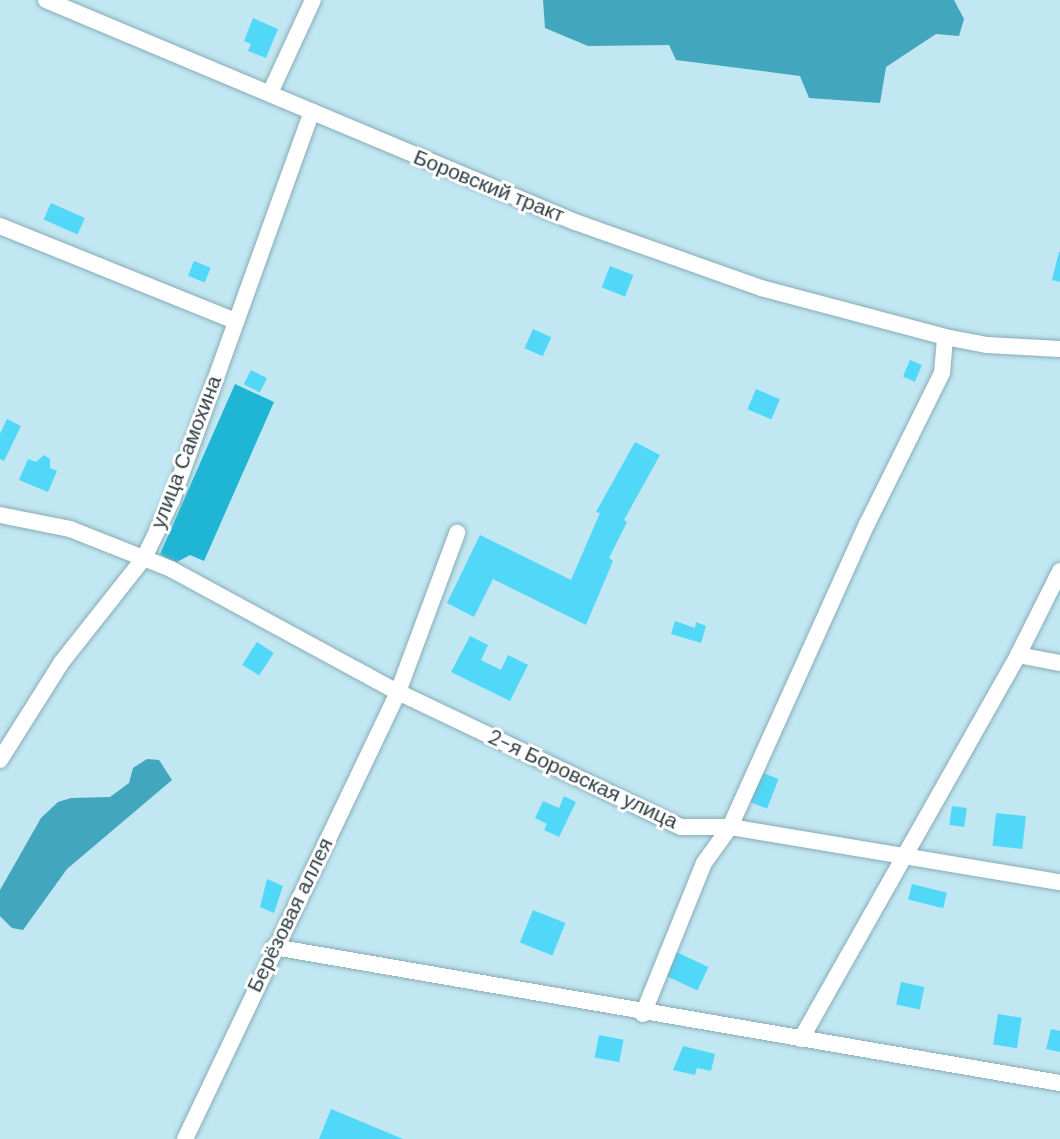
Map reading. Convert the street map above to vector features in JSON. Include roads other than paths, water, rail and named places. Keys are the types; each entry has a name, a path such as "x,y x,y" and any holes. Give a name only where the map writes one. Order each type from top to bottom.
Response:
{"street":[{"name":"Боровский тракт","path":"46,0 575,222 736,279 945,337 987,345 1060,349"},
{"path":"270,93 313,0"},
{"name":"улица Самохина","path":"0,760 5,738 144,558 172,500 312,111"},
{"path":"0,226 235,321"},
{"path":"643,1014 704,863 730,827 867,524 942,373 945,337"},
{"name":"2-я Боровская улица","path":"0,515 70,529 144,558 398,692 681,827 730,827 1060,882"},
{"name":"Берёзовая аллея","path":"186,1139 274,947 398,692 457,533"},
{"path":"801,1038 1018,655 1060,571"},
{"path":"1018,655 1060,663"},
{"path":"274,947 643,1014 801,1038 1060,1083"}]}
